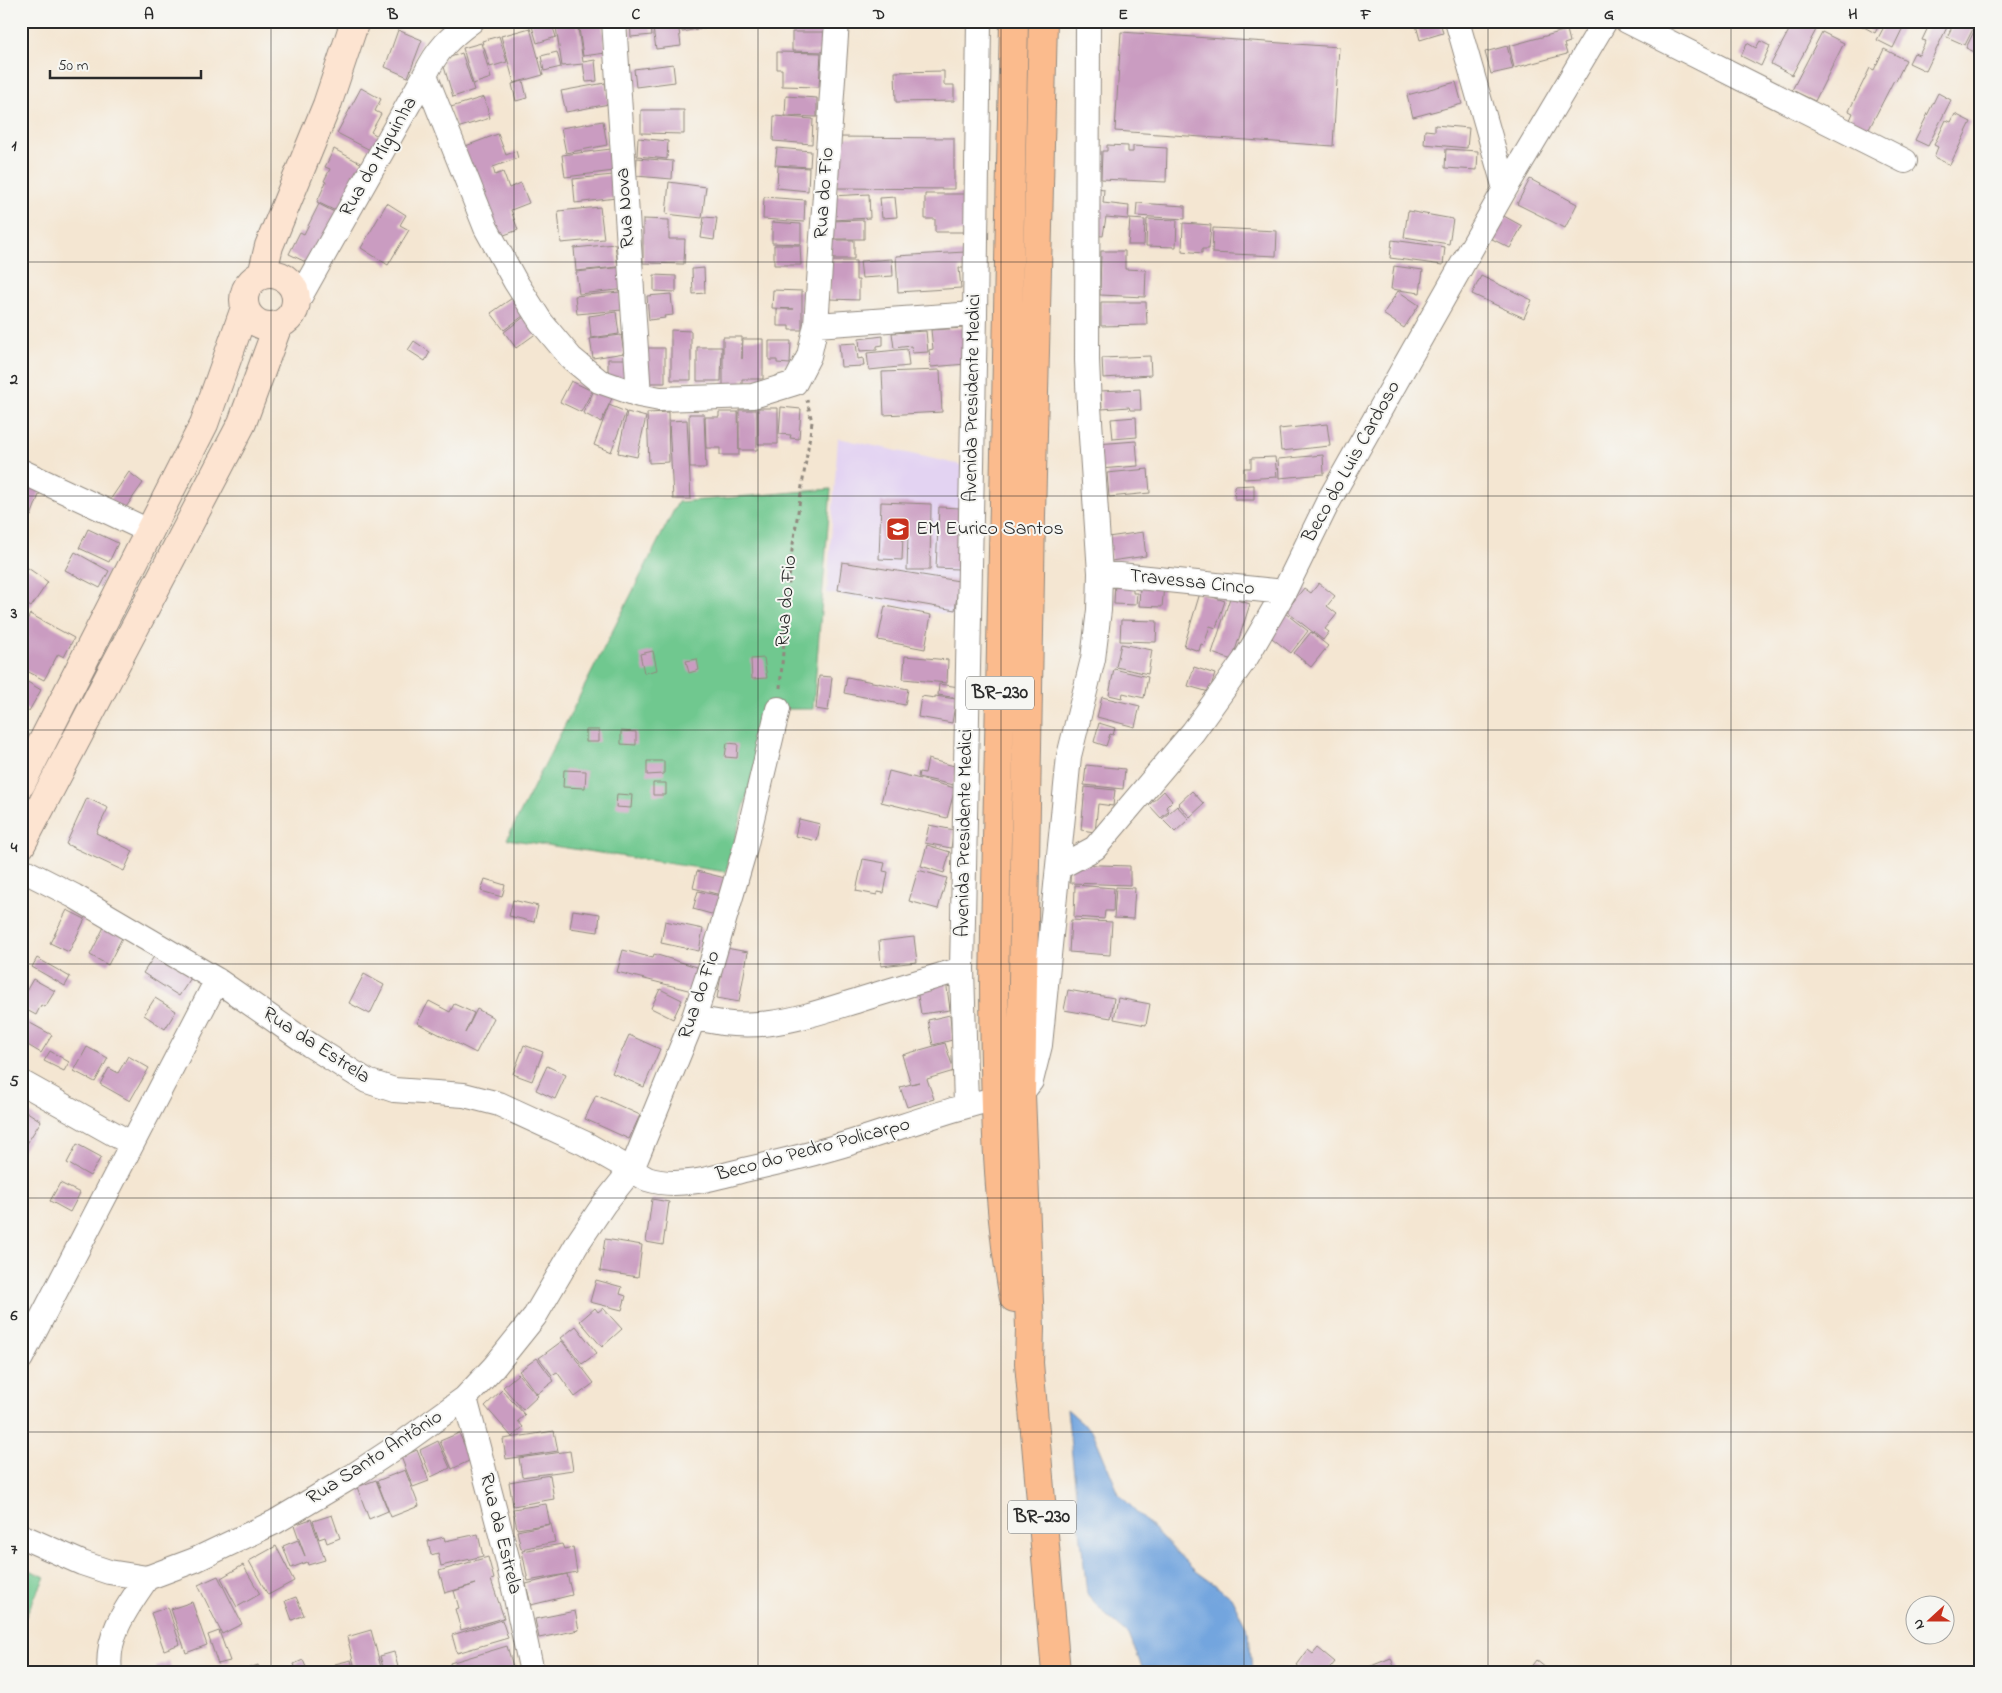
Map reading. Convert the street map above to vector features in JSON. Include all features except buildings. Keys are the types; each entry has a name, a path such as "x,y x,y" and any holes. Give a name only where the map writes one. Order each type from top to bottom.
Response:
{"main road":[{"path":"262,275 268,246 327,105 355,21"},
{"name":"BR-230","path":"1014,21 994,984 995,1098 998,1171 1009,1274 1029,1363"},
{"name":"BR-230","path":"1042,21 1030,516 1021,1094 1030,1328 1029,1363 1056,1672"},
{"path":"272,274 282,276 290,283 295,292 296,302 294,312 287,320 278,325 268,327 258,324 250,318 245,308 244,298 246,288 253,280 262,275 272,274"},
{"path":"21,784 151,532 204,424 245,308"},
{"path":"21,845 242,423 278,325"}],"street":[{"name":"Rua do Miguinha","path":"296,302 425,76 433,58 452,36 472,21"},
{"name":"Rua Nova","path":"614,21 638,395"},
{"name":"Rua do Fio","path":"795,384 810,356 816,325 837,21"},
{"name":"Avenida Presidente Medici","path":"966,1105 962,968 979,21"},
{"path":"1021,1094 1031,1081 1040,1046 1069,756 1094,659 1099,610 1100,573 1087,360 1088,21"},
{"path":"1457,21 1505,189"},
{"name":"Beco do Luis Cardoso","path":"1058,868 1095,848 1193,732 1246,658 1284,592 1328,502 1505,189 1605,21"},
{"path":"1627,21 1906,161"},
{"path":"425,76 486,228 515,281 541,322 571,358 599,381 638,395 660,398 753,396 795,384"},
{"path":"816,325 975,314"},
{"path":"21,472 151,532"},
{"name":"Travessa Cinco","path":"1100,573 1284,592"},
{"name":"Rua do Fio","path":"632,1169 694,1018 735,887 778,709"},
{"name":"Rua da Estrela","path":"21,869 74,896 217,980 310,1045 367,1081 394,1090 464,1095 499,1104 537,1120 632,1169"},
{"path":"694,1018 735,1026 764,1025 794,1020 962,968"},
{"path":"21,1358 29,1323 132,1144 217,980"},
{"path":"21,1082 132,1144"},
{"name":"Beco do Pedro Policarpo","path":"632,1169 647,1179 657,1182 687,1182 716,1177 867,1138 966,1105 1021,1094"},
{"name":"Rua Santo Antônio","path":"21,1536 82,1563 109,1572 147,1578 195,1560 274,1522 351,1477 465,1398 494,1367 535,1316 579,1241 604,1204 632,1169"},
{"name":"Rua da Estrela","path":"465,1398 508,1561 532,1672"},
{"path":"110,1672 108,1658 112,1639 124,1612 147,1578"}],"path":[{"name":"Rua do Fio","path":"778,709 791,557 812,422 806,397 795,384"}],"shaded area":[{"name":"EM Eurico Santos","path":"838,438 966,466 963,617 827,593"}],"green space":[{"path":"831,489 813,709 771,709 726,872 507,839 678,502"},
{"path":"21,1566 45,1577 21,1626"}],"water":[{"path":"1067,1409 1093,1432 1119,1494 1195,1571 1231,1597 1249,1632 1252,1672 1144,1672 1129,1635 1107,1616 1087,1594"}],"place":[{"name":"EM Eurico Santos","path":"898,529"}]}
